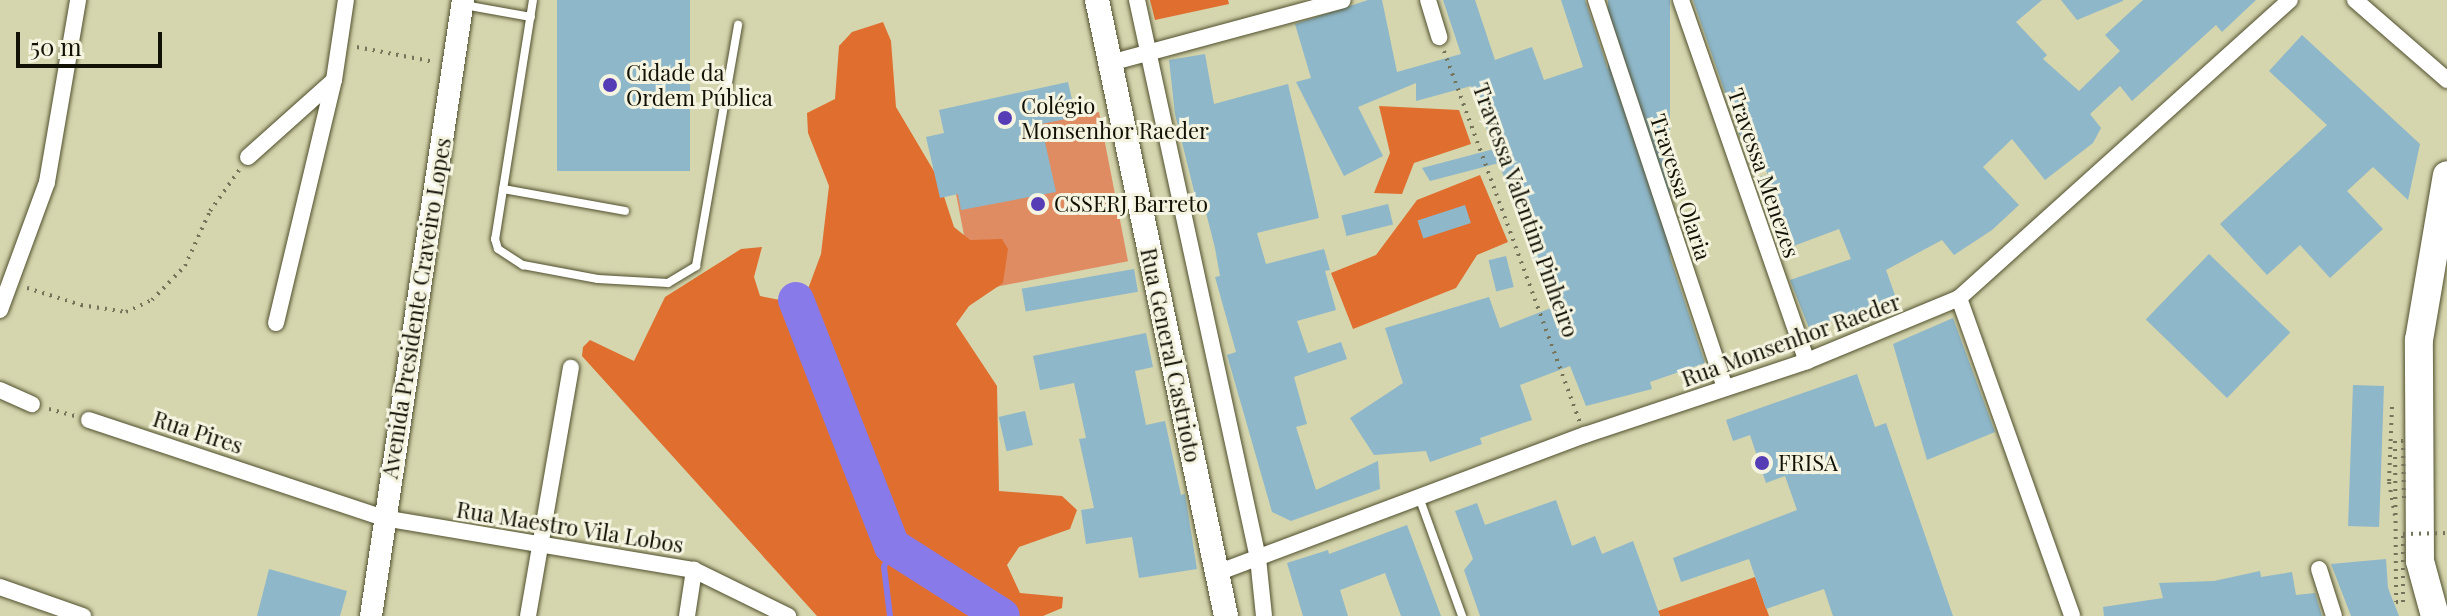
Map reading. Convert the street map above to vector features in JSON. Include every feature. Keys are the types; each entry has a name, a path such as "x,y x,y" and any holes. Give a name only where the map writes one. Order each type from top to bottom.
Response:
{"highway":[{"path":"2435,616 2420,561 2419,340 2447,175"}],"main road":[{"name":"Rua General Castrioto","path":"1097,0 1226,616"},
{"name":"Avenida Presidente Craveiro Lopes","path":"371,616 383,518 463,3"}],"street":[{"path":"0,310 6,280 47,182 78,0"},
{"path":"276,323 334,80 337,43 346,0"},
{"path":"1137,0 1258,558 1264,616"},
{"path":"1110,63 1149,55 1313,4 1343,0"},
{"path":"1428,0 1439,37"},
{"name":"Travessa Olaria","path":"1596,0 1725,388"},
{"name":"Travessa Menezes","path":"1681,0 1807,361"},
{"name":"Rua Monsenhor Raeder","path":"1217,573 1585,435 1807,361 1959,298 2290,0"},
{"path":"2355,0 2447,80"},
{"path":"248,157 334,80"},
{"path":"1959,298 2072,616"},
{"path":"528,616 571,368"},
{"path":"0,390 32,404"},
{"name":"Rua Pires","path":"89,420 383,518"},
{"name":"Rua Maestro Vila Lobos","path":"383,518 694,570 788,616"},
{"path":"2319,569 2334,616"},
{"path":"687,616 694,570"},
{"path":"0,587 83,616"}],"lane":[{"path":"533,0 495,239 508,259 598,279 668,283 683,278 696,266 738,25"},
{"path":"463,3 531,17"},
{"path":"503,189 625,211"},
{"path":"1419,497 1462,616"}],"path":[{"name":"Travessa Valentim Pinheiro","path":"1439,37 1585,435"},
{"path":"337,43 453,65"},
{"path":"6,280 81,305 126,312 152,300 185,266 210,211 248,157"},
{"path":"32,404 89,420"},
{"path":"2404,498 2403,441 2395,441 2396,602 2403,602 2403,534 2447,533"}],"shaded area":[{"path":"1150,0 1228,0 1229,4 1155,20"},
{"path":"883,22 891,41 896,107 938,178 954,227 970,240 1002,239 1008,249 1003,283 969,306 956,324 997,386 999,491 1062,496 1077,510 1070,529 1019,547 1007,565 1020,593 1063,597 1062,608 1043,616 817,616 582,356 583,347 590,340 634,361 665,297 741,249 762,247 754,277 760,296 780,300 808,289 821,254 829,186 808,133 807,113 835,99 839,46 852,32"},
{"path":"1379,106 1459,110 1471,144 1414,163 1402,194 1374,193 1390,153"},
{"name":"CSSERJ Barreto","path":"1099,112 1128,261 975,291 946,142"},
{"path":"1480,175 1508,242 1477,255 1456,288 1353,329 1331,273 1376,255 1417,200"},
{"path":"1755,577 1769,616 1660,616 1658,611"}],"building":[{"name":"Cidade da Ordem Pública","path":"557,0 690,0 690,171 557,171"},
{"path":"1368,0 1382,0 1397,72 1461,54 1443,0 1475,0 1495,60 1532,47 1544,80 1583,67 1561,0 1585,0 1705,363 1650,382 1652,389 1586,406 1570,366 1520,385 1532,420 1480,438 1482,444 1430,462 1426,451 1374,455 1350,418 1403,383 1385,328 1489,297 1500,328 1551,308 1499,163 1430,181 1422,168 1494,149 1471,86 1416,101 1416,83 1358,107 1383,156 1344,176 1296,82 1311,78 1295,24"},
{"path":"1608,0 1670,0 1670,371 1608,371"},
{"path":"1693,0 2042,0 2016,22 2047,55 2043,59 2079,91 2120,51 2105,35 2143,0 2256,0 2222,32 2216,25 2132,101 2120,86 2090,114 2101,128 2093,143 2045,180 2012,139 1983,167 2019,205 1992,230 1954,255 1942,240 1886,270 1896,298 1809,328 1790,280 1851,259 1839,229 1780,251 1755,178 1768,175 1750,133 1740,136"},
{"path":"2061,0 2123,0 2123,1 2077,20"},
{"path":"2302,35 2420,144 2408,200 2373,167 2347,191 2383,229 2330,278 2300,245 2267,275 2220,224 2327,125 2269,71"},
{"path":"1205,54 1214,104 1288,84 1319,218 1257,233 1266,264 1324,249 1330,270 1325,271 1336,310 1297,321 1308,353 1341,342 1347,359 1294,377 1307,424 1296,427 1316,490 1378,461 1380,489 1291,521 1272,512 1227,355 1236,352 1215,277 1220,276 1215,248 1202,197 1196,199 1175,114 1169,60"},
{"path":"1068,82 1076,117 1041,124 1056,192 961,210 958,194 940,198 926,137 944,133 939,110"},
{"path":"1388,204 1393,224 1347,236 1341,216"},
{"path":"1465,205 1471,223 1423,239 1417,220"},
{"path":"2209,254 2290,332 2227,398 2146,319"},
{"path":"1506,256 1514,287 1496,291 1489,260"},
{"path":"1134,269 1138,292 1026,311 1022,289"},
{"path":"1953,318 1995,432 1927,460 1893,344"},
{"path":"1146,333 1153,367 1135,371 1146,425 1165,421 1181,495 1185,494 1197,569 1139,578 1132,537 1086,544 1081,510 1094,508 1079,439 1086,438 1074,383 1040,390 1033,356"},
{"path":"1857,374 1875,427 1886,423 1953,616 1833,616 1824,589 1766,609 1749,559 1681,582 1673,558 1797,510 1785,476 1766,483 1750,435 1733,441 1726,420"},
{"path":"2353,385 2384,386 2379,527 2348,526"},
{"path":"1025,411 1033,445 1007,451 999,417"},
{"path":"1556,500 1572,546 1595,536 1602,554 1633,541 1660,616 1480,616 1464,570 1473,559 1455,511 1477,503 1485,525"},
{"path":"1407,525 1441,616 1401,616 1385,573 1340,590 1348,616 1303,616 1287,563 1328,550 1329,554"},
{"path":"2386,559 2388,588 2399,616 2351,616 2331,564"},
{"path":"269,569 347,591 340,616 257,616"},
{"path":"2260,571 2261,577 2292,572 2296,595 2315,593 2322,616 2104,616 2103,607 2163,598 2159,583 2214,581"}],"waterway":[{"path":"796,300 892,546 1002,616"},
{"path":"890,616 884,567 892,546"}],"place":[{"name":"Cidade da Ordem Pública","path":"610,85"},
{"name":"Colégio Monsenhor Raeder","path":"1005,118"},
{"name":"CSSERJ Barreto","path":"1038,204"},
{"name":"FRISA","path":"1762,463"}]}
